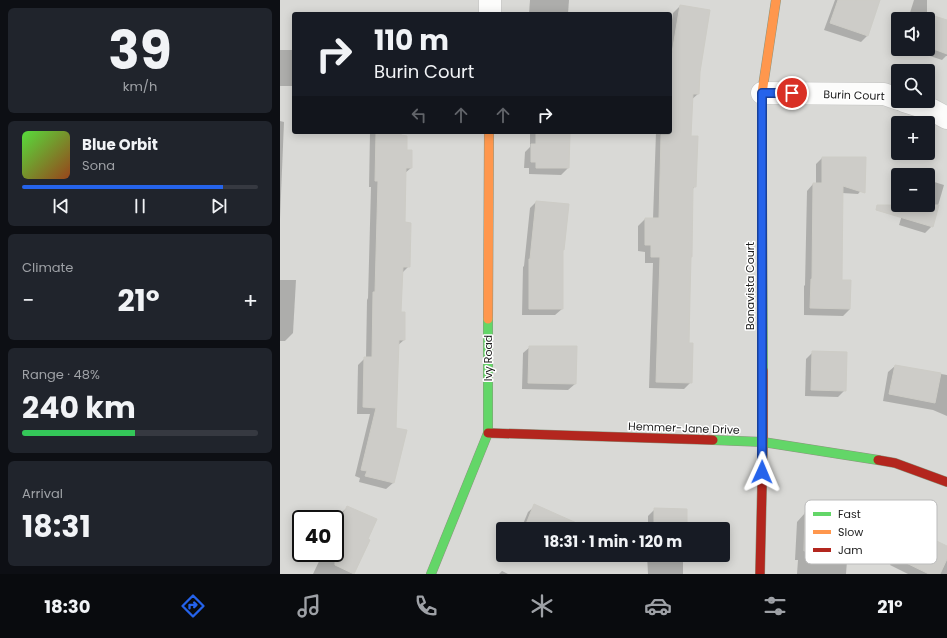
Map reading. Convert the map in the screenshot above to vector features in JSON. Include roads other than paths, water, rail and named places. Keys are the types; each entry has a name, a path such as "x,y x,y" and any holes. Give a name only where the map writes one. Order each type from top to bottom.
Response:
{"street":[{"path":"490,0 490,12"},
{"name":"Bonavista Court","path":"760,574 763,442 762,93 776,0"},
{"name":"Burin Court","path":"762,93 884,94 891,96"},
{"path":"926,108 947,118"},
{"name":"Ivy Road","path":"431,574 488,433 489,134"},
{"name":"Hemmer-Jane Drive","path":"488,433 763,442 895,463 947,482"}]}
